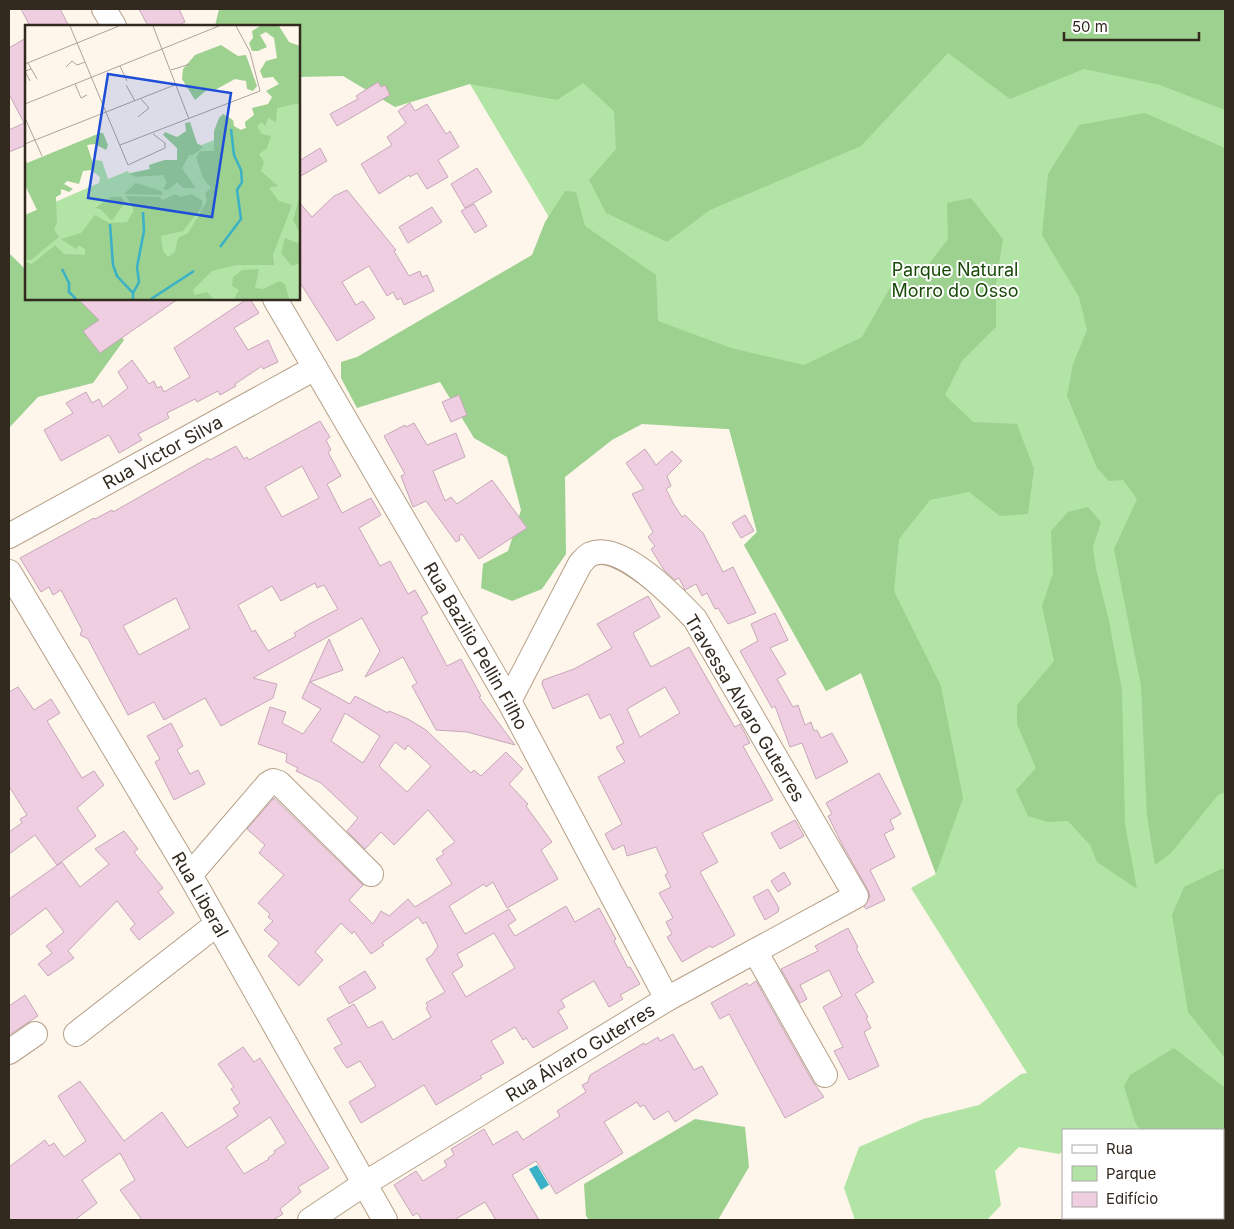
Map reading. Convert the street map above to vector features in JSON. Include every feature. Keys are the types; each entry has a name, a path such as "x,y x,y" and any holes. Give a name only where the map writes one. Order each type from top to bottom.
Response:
{"street":[{"path":"104,9 113,25"},
{"name":"Rua Bazilio Pellin Filho","path":"276,300 509,701 667,999"},
{"name":"Rua Victor Silva","path":"9,536 315,368"},
{"name":"Travessa Alvaro Guterres","path":"509,701 580,564 591,554 606,552 629,560 678,601 695,619 856,896"},
{"name":"Rua Liberal","path":"9,572 190,875 385,1220"},
{"path":"190,875 268,784 273,782 280,783 371,874"},
{"name":"Rua Álvaro Guterres","path":"310,1220 364,1184 667,999 856,896"},
{"path":"76,1034 217,924"},
{"path":"756,951 825,1075"},
{"path":"9,1052 36,1034"}],"green space":[{"path":"219,9 1225,9 1225,110 1160,85 1084,69 1010,99 948,53 861,146 710,210 667,242 606,213 589,180 616,149 614,111 583,83 557,100 470,84 395,107 343,76 300,77 300,25 215,25"},
{"name":"Parque Natural Morro do Osso","path":"1225,9 1225,1220 1120,1219 1224,1219 1224,1129 1062,1129 1062,1152 1059,1154 1019,1147 995,1171 1001,1205 987,1220 855,1220 844,1188 859,1147 923,1119 979,1105 1021,1074 1027,1073 911,888 936,874 861,673 826,691 744,545 757,532 730,429 673,426 470,84"},
{"path":"1145,113 1225,148 1225,792 1218,795 1171,853 1155,865 1147,816 1141,686 1114,549 1137,499 1123,480 1109,481 1097,468 1067,396 1073,364 1087,330 1079,297 1042,235 1048,174 1079,125"},
{"path":"565,191 576,192 585,226 656,275 658,321 731,348 804,365 862,337 891,286 926,268 948,239 947,203 971,198 1003,239 996,284 996,327 962,361 945,395 973,422 1017,424 1034,469 1028,514 1000,516 969,492 930,500 899,539 894,591 941,686 963,798 936,874 861,673 826,691 744,545 757,532 729,429 642,424 612,440 565,477 566,554 542,589 512,601 481,588 483,564 508,551 521,510 507,457 474,438 440,382 357,408 341,378 341,362 357,357 532,255 545,222"},
{"path":"9,253 25,269 25,300 94,300 124,340 93,383 38,397 9,428"},
{"path":"1088,507 1101,522 1093,547 1122,690 1125,824 1137,889 1097,862 1090,845 1068,821 1048,822 1028,816 1016,790 1036,768 1017,724 1017,705 1054,661 1042,606 1053,573 1051,531 1068,512"},
{"path":"1221,869 1225,869 1225,1058 1188,1012 1172,915 1184,887"},
{"path":"1174,1048 1225,1088 1225,1132 1224,1129 1139,1129 1135,1122 1124,1086 1130,1075"},
{"path":"695,1119 745,1127 749,1167 718,1220 589,1220 586,1216 584,1184"}],"water":[{"path":"537,1165 549,1185 541,1190 529,1169"}],"building":[{"path":"21,9 60,9 68,25 29,25"},
{"path":"139,9 179,9 185,22 178,25 147,25"},
{"path":"25,39 25,145 9,152 9,130 24,123 9,94 9,48"},
{"path":"378,82 381,87 385,85 390,95 337,126 330,114 358,99 356,96"},
{"path":"410,103 415,111 427,104 446,134 450,131 459,147 438,160 448,177 427,189 417,173 410,177 409,175 379,194 361,164 392,145 387,137 406,123 398,111"},
{"path":"320,148 327,161 300,176 300,160"},
{"path":"477,168 492,192 465,208 451,184"},
{"path":"347,190 396,250 394,251 409,276 420,271 422,277 427,275 434,291 404,305 401,298 397,300 393,292 387,296 369,266 342,282 356,305 363,301 375,318 337,341 300,283 300,203 312,217 334,196"},
{"path":"474,204 487,226 475,233 461,211"},
{"path":"432,207 442,222 408,243 399,227"},
{"path":"79,300 177,300 100,353 83,331 99,320"},
{"path":"246,300 251,300 259,313 234,328 248,350 268,340 278,362 263,369 262,366 235,384 236,386 220,395 218,391 197,402 195,399 167,413 169,418 138,434 142,440 119,453 109,435 61,461 44,430 73,413 66,403 86,392 92,403 99,399 103,407 128,388 118,372 132,360 149,384 154,381 157,388 161,386 164,392 190,377 174,348"},
{"path":"459,395 467,415 451,422 442,402"},
{"path":"320,421 330,437 326,440 331,450 328,452 341,476 327,484 342,513 371,498 381,515 359,528 380,566 390,561 408,594 415,590 428,613 421,617 447,666 461,659 481,696 479,697 515,745 467,732 436,730 412,686 417,683 403,657 365,677 380,651 362,618 253,678 277,684 273,698 221,726 205,698 164,720 154,702 128,715 88,639 80,635 82,630 61,590 53,595 49,587 41,592 20,558 94,518 112,510 113,512 208,458 210,460 236,446 244,459 247,457 249,460","holes":["302,466 319,498 282,517 265,487","315,583 317,588 324,585 338,609 294,633 296,636 268,651 255,630 252,632 238,605 272,586 281,601","176,598 190,628 139,655 123,626"]},
{"path":"414,423 427,445 456,433 465,457 433,471 445,501 451,497 457,504 492,480 527,528 479,559 462,534 459,536 460,540 456,542 426,501 413,507 401,476 405,474 384,436 405,425 406,427"},
{"path":"645,449 656,465 672,451 682,461 667,476 671,486 666,489 682,517 685,515 703,533 723,572 733,567 756,613 728,624 718,608 715,609 707,593 702,596 696,584 685,590 679,578 675,580 664,570 651,549 655,546 648,537 653,532 632,494 644,489 626,463"},
{"path":"745,515 754,531 741,538 732,523"},
{"path":"648,596 660,617 633,633 651,667 689,647 733,724 735,727 740,724 750,743 743,746 773,800 702,833 718,862 700,872 735,935 712,948 710,946 682,962 667,937 672,934 666,922 673,918 659,893 671,887 665,875 668,873 656,847 627,856 624,845 613,850 605,834 622,824 598,777 625,762 616,747 624,743 610,714 600,719 588,694 553,709 542,684 543,680 574,669 612,648 597,624","holes":["665,687 680,713 640,737 627,709"]},
{"path":"775,613 788,640 770,648 786,674 777,679 793,707 798,705 805,725 811,722 814,731 817,730 821,738 832,733 848,762 816,779 802,743 790,747 775,706 772,708 740,651 758,641 751,624"},
{"path":"329,639 343,670 310,682 350,704 355,696 388,713 389,711 408,719 426,730 471,773 474,770 481,776 506,752 523,769 509,784 528,804 526,806 552,842 541,850 558,879 507,908 493,882 486,887 484,884 449,906 465,934 509,909 516,920 508,925 515,936 566,906 575,922 599,908 616,939 614,941 628,968 630,967 640,984 620,995 623,999 609,1007 594,981 561,1000 565,1007 558,1011 568,1028 533,1048 526,1038 523,1040 515,1027 491,1041 504,1063 480,1076 482,1078 436,1105 424,1085 361,1123 349,1102 376,1086 360,1061 347,1068 343,1063 334,1048 342,1044 327,1019 354,1004 368,1028 382,1021 393,1040 431,1017 426,1008 428,1006 426,1003 445,992 426,959 432,955 438,946 426,922 423,924 418,917 382,943 384,945 371,954 354,931 352,934 341,923 315,952 323,960 299,986 268,956 279,943 264,930 273,921 268,917 270,914 258,903 284,875 259,853 265,845 247,829 274,798 363,885 349,900 373,924 381,911 389,916 408,899 415,907 452,884 436,859 444,854 442,851 455,842 428,810 394,845 381,832 365,849 347,831 358,818 321,783 296,771 298,768 286,762 287,754 258,744 270,707 286,712 282,723 303,734 321,709 302,698","holes":["345,713 380,736 363,763 331,741","395,742 405,750 408,745 431,766 407,792 379,766","494,933 515,968 466,997 452,973 463,966 457,954"]},
{"path":"18,687 34,710 51,699 60,713 47,721 82,778 94,771 104,785 77,808 96,836 57,865 35,835 9,854 9,832 22,823 20,819 27,815 9,786 9,692"},
{"path":"171,723 183,746 177,750 190,774 198,770 205,784 174,800 155,762 160,759 147,736"},
{"path":"879,773 901,814 890,820 894,829 884,834 895,857 870,870 885,900 866,909 864,906 870,897 868,890 828,816 832,814 826,803"},
{"path":"795,820 804,836 780,849 771,833"},
{"path":"124,831 138,849 134,852 163,888 158,892 174,913 139,940 130,929 135,924 117,901 68,951 74,958 48,976 38,964 52,953 46,946 64,932 46,908 9,936 9,899 62,862 80,887 109,864 95,849"},
{"path":"784,872 791,884 778,892 771,881"},
{"path":"768,889 779,908 778,912 765,920 753,897"},
{"path":"848,928 874,982 855,994 868,1017 866,1018 871,1028 864,1032 879,1066 849,1080 834,1051 843,1047 823,1007 842,996 829,970 800,985 807,999 800,1003 781,969 818,951 815,946"},
{"path":"365,971 376,988 349,1004 339,987"},
{"path":"756,981 813,1082 824,1097 785,1118 729,1014 720,1019 711,1003 747,983 749,986"},
{"path":"25,995 38,1016 9,1035 9,1006"},
{"path":"673,1034 694,1070 702,1066 718,1094 675,1122 668,1111 654,1120 644,1105 640,1107 637,1102 604,1122 623,1153 556,1194 536,1161 512,1175 539,1220 496,1220 485,1202 454,1220 422,1220 417,1213 413,1216 394,1185 416,1171 423,1181 447,1166 444,1161 454,1155 451,1149 484,1129 493,1145 517,1131 523,1140 560,1116 557,1111 586,1092 582,1085 588,1082 590,1075 644,1043 645,1045 658,1037 660,1041"},
{"path":"243,1047 254,1062 260,1058 329,1168 298,1187 301,1192 280,1209 283,1214 273,1220 142,1220 120,1190 135,1180 120,1153 82,1180 97,1203 75,1220 9,1220 9,1167 45,1140 49,1146 54,1143 64,1157 86,1141 58,1096 80,1081 124,1141 162,1112 187,1148 238,1116 233,1108 240,1103 231,1089 234,1087 218,1064","holes":["270,1117 286,1143 274,1151 275,1153 269,1159 244,1174 226,1147"]}]}
